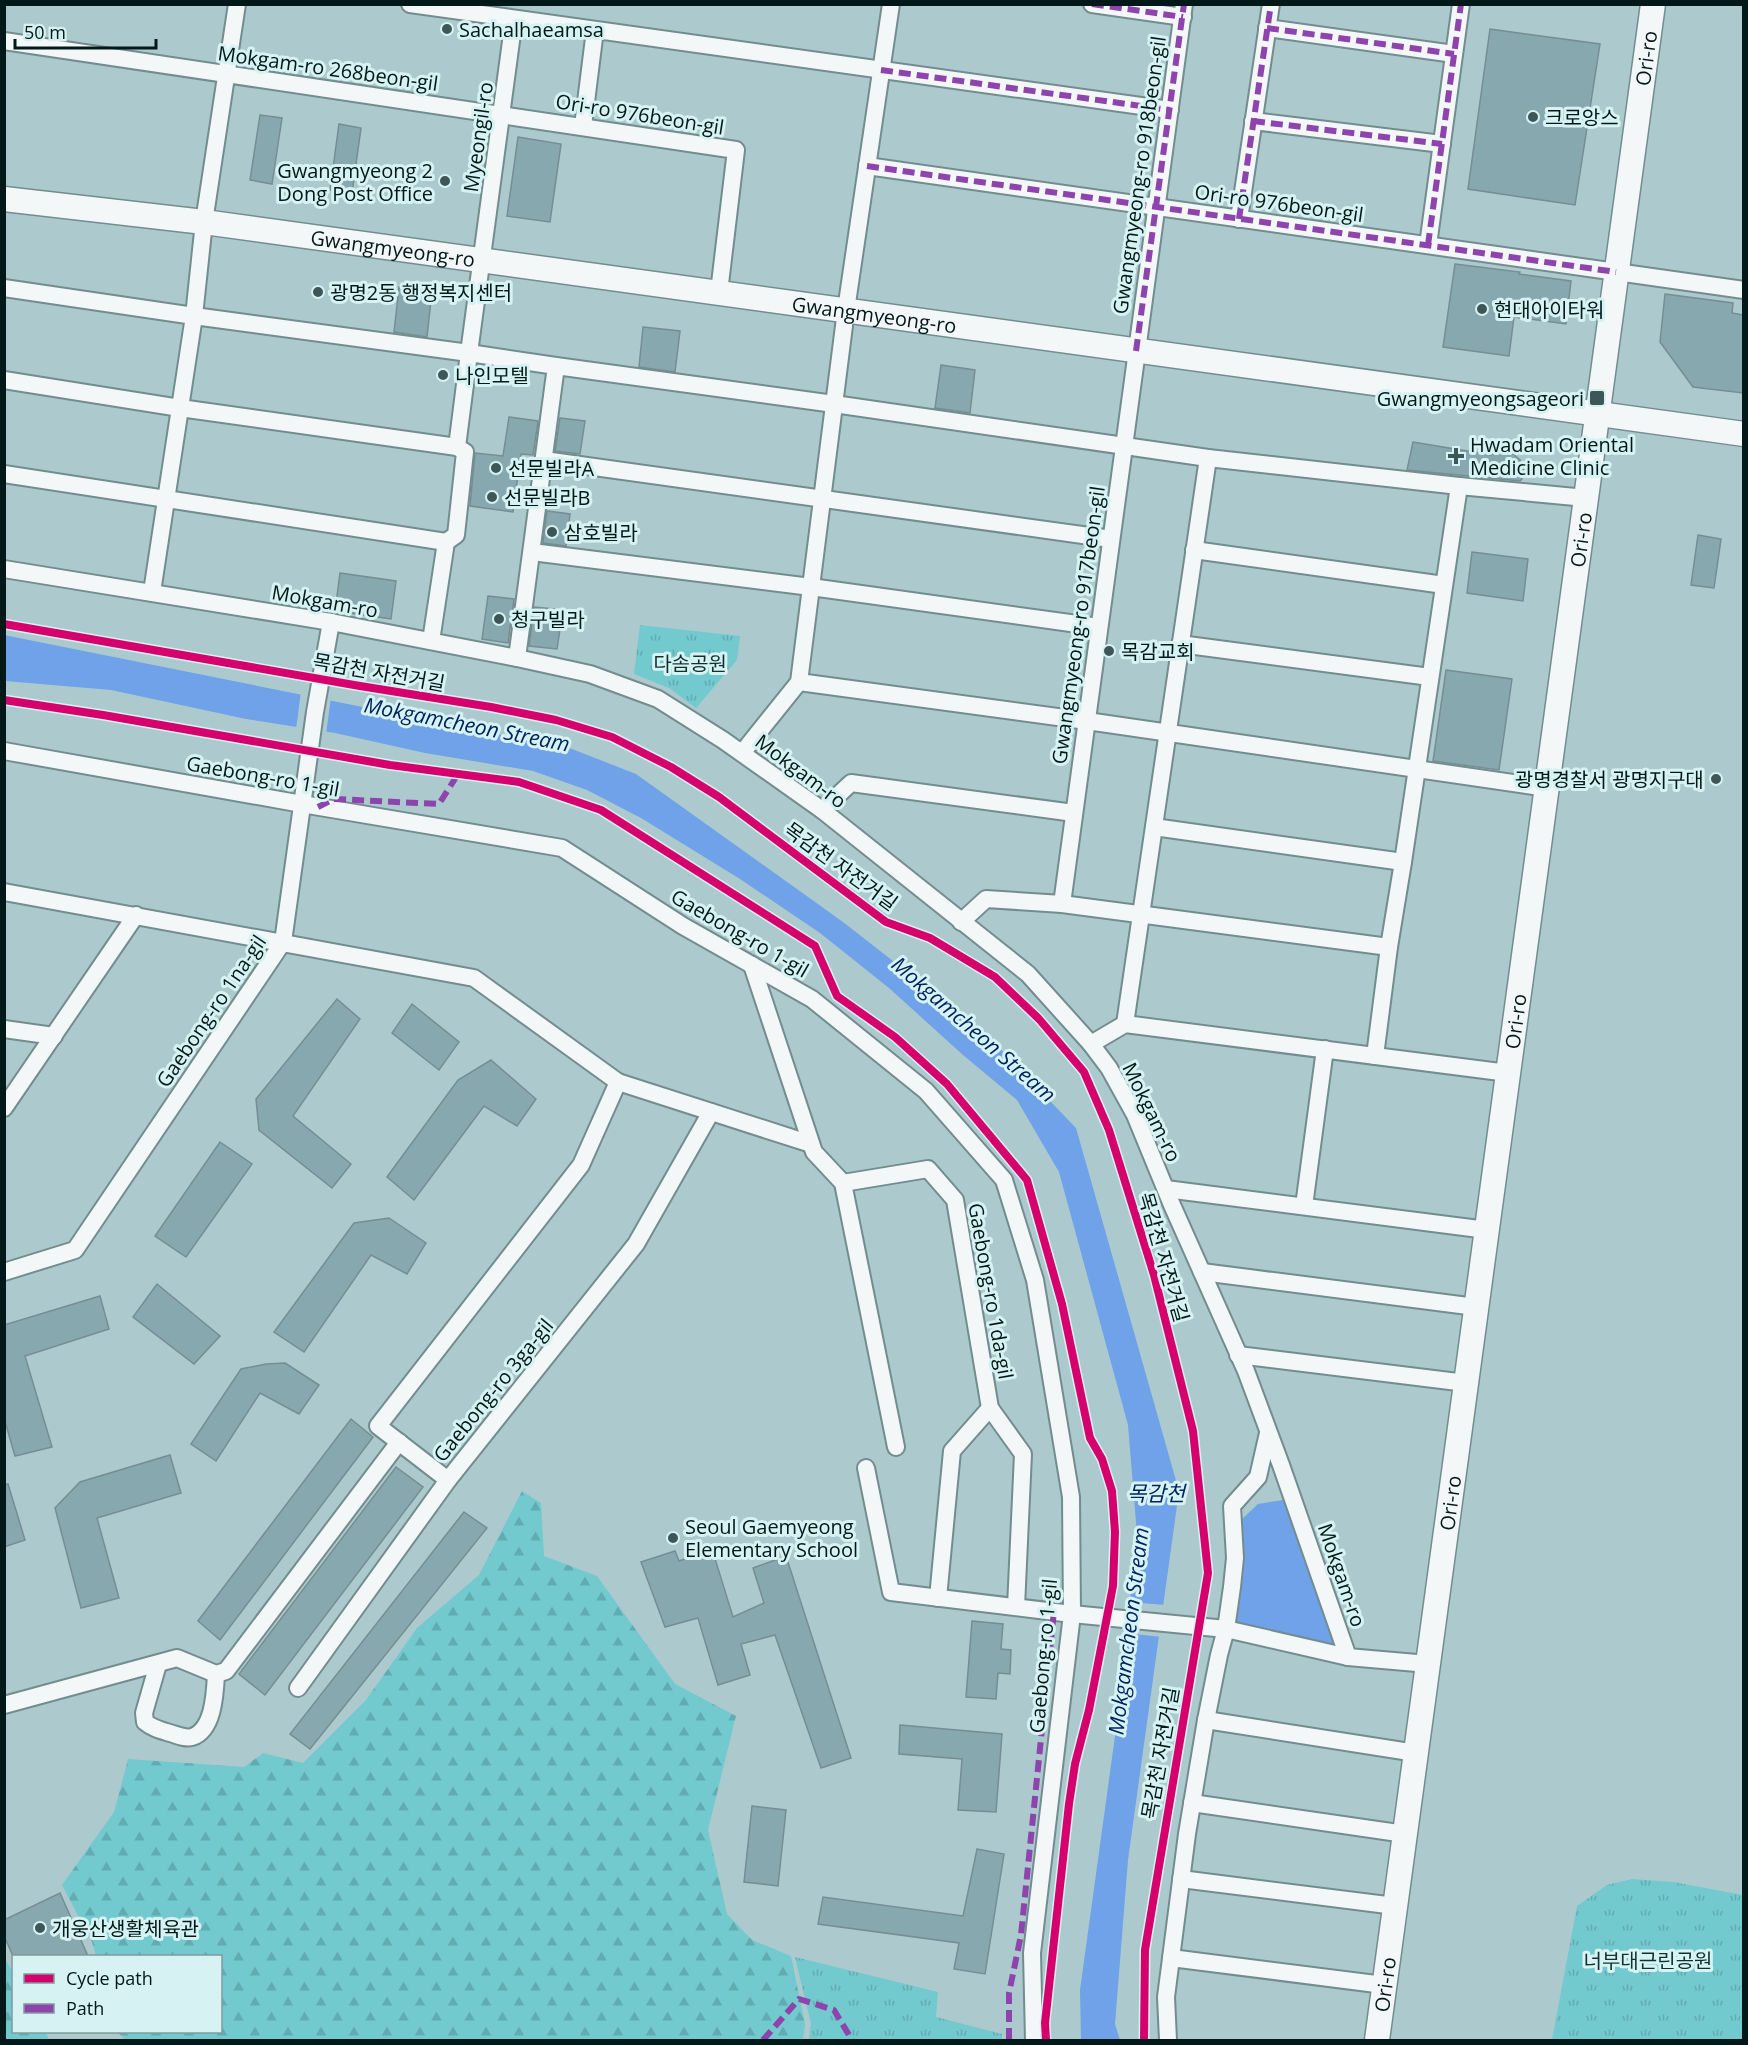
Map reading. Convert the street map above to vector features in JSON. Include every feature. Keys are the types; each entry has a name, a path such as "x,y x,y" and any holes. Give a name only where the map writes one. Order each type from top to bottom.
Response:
{"main road":[{"name":"Ori-ro","path":"1377,2040 1653,4"},
{"name":"Gwangmyeong-ro","path":"4,199 204,222 1743,434"}],"street":[{"path":"152,592 194,316 204,222 237,4"},
{"path":"410,4 1170,110"},
{"path":"742,753 799,682 846,310 891,4"},
{"path":"1092,4 1159,14 1183,11"},
{"path":"1239,219 1271,4"},
{"path":"1428,245 1461,4"},
{"name":"Gwangmyeong-ro 918beon-gil","path":"1136,351 1183,11"},
{"name":"Myeongil-ro","path":"457,447 514,19"},
{"path":"1267,28 1454,54"},
{"path":"583,126 595,30"},
{"name":"Mokgam-ro 268beon-gil","path":"4,41 503,114"},
{"name":"Ori-ro 976beon-gil","path":"503,114 736,150 719,292"},
{"path":"1254,121 1442,144"},
{"name":"Ori-ro 976beon-gil","path":"867,166 1743,289"},
{"path":"4,288 834,404 1124,447 1459,486 1586,498"},
{"name":"Gwangmyeong-ro 917beon-gil","path":"1062,904 1136,351"},
{"path":"517,658 556,366"},
{"path":"4,380 180,408 457,447 465,452 456,536 446,542 4,474"},
{"path":"1125,1024 1208,458"},
{"path":"544,460 1111,539"},
{"path":"1375,1056 1389,947 1459,486"},
{"path":"431,641 446,542"},
{"path":"1194,550 1444,585"},
{"path":"532,552 811,587 1099,627"},
{"name":"Mokgam-ro","path":"4,570 152,592 330,631 431,641 591,674 658,699 742,753 822,810 1028,974 1091,1044 1109,1068 1135,1115 1246,1371 1348,1657 1428,1664"},
{"name":"Gaebong-ro 1na-gil","path":"4,1272 75,1250 283,942 304,787 330,631"},
{"path":"1180,644 1430,677"},
{"path":"799,682 1087,720 1546,788"},
{"name":"Gaebong-ro 1-gil","path":"4,751 562,848 683,927 812,999 926,1091 1004,1180 1035,1280 1071,1497 1077,1614 1032,1953 1034,2040"},
{"path":"822,810 851,783 1074,813"},
{"path":"1154,827 1403,862"},
{"path":"4,891 474,978 618,1083 811,1144"},
{"path":"961,922 986,899 1062,904 1389,947"},
{"path":"4,1108 136,915"},
{"path":"752,965 814,1152 843,1183 896,1447"},
{"path":"1091,1044 1125,1024 1508,1073"},
{"path":"4,1029 54,1036"},
{"path":"1304,1206 1325,1049"},
{"name":"Gaebong-ro 3ga-gil","path":"618,1083 581,1166 378,1426 448,1480 636,1244 711,1112"},
{"name":"Gaebong-ro 1da-gil","path":"843,1183 928,1169 956,1200 990,1408"},
{"path":"1166,1189 1487,1230"},
{"path":"1202,1272 1476,1307"},
{"path":"1238,1355 1466,1383"},
{"path":"938,1598 952,1451 990,1408 1023,1454 1016,1607"},
{"path":"1168,2040 1166,1997 1181,1879 1219,1628 1235,1558 1232,1506 1258,1477 1269,1432"},
{"path":"4,1706 177,1658 216,1674 226,1671 399,1442"},
{"path":"866,1468 891,1592 1219,1628 1348,1657"},
{"path":"298,1688 448,1480"},
{"path":"158,1664 144,1713 145,1722 151,1728 181,1737 191,1737 199,1733 210,1716 214,1701 216,1674"},
{"path":"1206,1720 1416,1753"},
{"path":"1192,1803 1405,1834"},
{"path":"1181,1879 1395,1906"},
{"path":"1171,1958 1384,1984"}],"green space":[{"name":"다솜공원","path":"640,625 740,636 737,660 696,708 669,688 634,674"},
{"path":"522,1491 541,1503 544,1556 597,1576 675,1684 736,1716 708,1830 727,1914 752,1940 791,1956 805,2024 803,2040 126,2040 118,2033 222,2033 222,1955 96,1955 92,1942 62,1885 114,1812 128,1759 244,1767 263,1753 303,1763 366,1700 417,1628 479,1575"},
{"name":"너부대근린공원","path":"1632,1879 1673,1882 1743,1895 1743,2040 1552,2040 1577,1906 1607,1885"},
{"path":"4,1957 12,1971 12,2033 46,2033 49,2040 5,2040"},
{"path":"795,1957 938,1992 936,2017 1002,2034 1002,2040 809,2040 811,2024"}],"water":[{"name":"목감천","path":"4,635 572,749 636,774 843,922 984,1032 1076,1128 1179,1491 1128,1860 1115,2024 1120,2040 1081,2040 1080,1990 1119,1707 1137,1534 1128,1425 1059,1172 1017,1100 889,988 820,933 740,879 641,818 587,790 533,771 425,753 335,733 246,719 111,690 5,681"},
{"path":"1283,1500 1335,1647 1235,1623 1241,1520 1258,1504"}],"pier":[{"path":"301,691 331,697 326,734 296,730"},
{"path":"1127,1602 1166,1605 1162,1637 1124,1633"}],"building":[{"name":"크로앙스","path":"1490,29 1600,44 1575,205 1468,189"},
{"path":"260,115 282,118 272,184 250,180"},
{"path":"339,124 361,128 352,193 330,190"},
{"path":"518,137 561,144 550,222 507,216"},
{"name":"현대아이타워","path":"1455,264 1571,281 1566,324 1514,317 1509,356 1443,347"},
{"path":"399,287 432,291 427,337 394,332"},
{"path":"1665,294 1733,303 1732,313 1743,315 1743,393 1693,387 1660,342"},
{"path":"643,327 680,331 675,372 639,367"},
{"path":"941,365 975,370 970,413 935,408"},
{"path":"509,417 538,421 533,455 521,454 513,512 470,506 475,453 503,456"},
{"path":"560,418 585,421 580,454 555,451"},
{"path":"1413,442 1491,455 1502,452 1512,453 1520,460 1524,469 1522,479 1520,481 1407,470"},
{"name":"삼호빌라","path":"547,511 570,514 566,546 543,543"},
{"path":"1698,535 1721,539 1714,588 1691,585"},
{"path":"1472,552 1528,559 1523,601 1467,593"},
{"path":"340,573 396,581 391,619 335,611"},
{"name":"청구빌라","path":"488,596 514,599 508,643 482,639"},
{"path":"534,607 563,610 557,649 529,646"},
{"path":"1446,670 1512,679 1499,770 1433,761"},
{"path":"337,999 360,1019 293,1116 351,1164 332,1188 259,1130 256,1099"},
{"path":"412,1004 459,1042 439,1070 392,1033"},
{"path":"491,1060 536,1099 517,1126 484,1106 414,1200 387,1177 458,1080"},
{"path":"220,1142 252,1164 186,1257 155,1236"},
{"path":"389,1218 426,1243 407,1274 371,1255 304,1352 274,1332 354,1223"},
{"path":"157,1284 220,1336 194,1364 133,1317"},
{"path":"100,1296 109,1329 25,1356 52,1447 15,1456 4,1418 4,1325"},
{"path":"285,1363 319,1385 299,1414 260,1393 216,1461 191,1444 241,1369"},
{"path":"351,1419 373,1437 220,1640 198,1621"},
{"path":"170,1455 181,1493 97,1518 119,1598 81,1608 55,1508 80,1482"},
{"path":"396,1467 423,1487 265,1695 239,1674"},
{"path":"8,1484 25,1540 4,1547 4,1485"},
{"path":"464,1512 487,1528 310,1749 290,1734"},
{"path":"712,1549 733,1617 764,1603 753,1568 786,1556 851,1758 821,1768 775,1635 741,1644 750,1675 718,1685 698,1618 665,1627 641,1562 675,1551 679,1561"},
{"path":"972,1621 1003,1624 1001,1649 1011,1650 1010,1674 998,1673 996,1699 966,1697"},
{"path":"900,1725 1002,1734 996,1812 958,1810 962,1759 899,1754"},
{"path":"752,1806 786,1810 778,1886 744,1882"},
{"path":"977,1849 1004,1854 985,1974 954,1969 959,1943 818,1924 823,1897 963,1916"},
{"name":"개웅산생활체육관","path":"60,1893 88,1955 13,1955 4,1936 4,1920"}],"marked path":[{"path":"1092,4 1183,17"},
{"path":"1136,351 1184,4"},
{"path":"1239,219 1271,4"},
{"path":"1428,245 1461,4"},
{"path":"1267,28 1454,54"},
{"path":"881,70 1170,110"},
{"path":"1253,121 1442,144"},
{"path":"867,166 1616,272"},
{"path":"318,807 334,799 439,804 458,774"},
{"path":"1009,2040 1009,1993 1021,1935 1054,1611"},
{"path":"763,2040 799,1999 834,2010 852,2040"}],"cycle path":[{"name":"목감천 자전거길","path":"4,624 491,707 556,720 612,737 671,767 719,797 886,922 930,938 995,977 1039,1019 1084,1072 1109,1130 1154,1275 1193,1431 1208,1573 1145,1950 1144,2040"},
{"path":"4,700 390,765 519,782 601,810 815,946 837,996 895,1037 947,1084 1027,1180 1062,1304 1090,1438 1102,1459 1112,1491 1115,1532 1113,1586 1089,1710 1075,1764 1069,1804 1045,2023 1046,2040"}],"place":[{"name":"Sachalhaeamsa","path":"447,29"},
{"name":"크로앙스","path":"1533,117"},
{"name":"Gwangmyeong 2 Dong Post Office","path":"445,181"},
{"name":"광명2동 행정복지센터","path":"318,292"},
{"name":"현대아이타워","path":"1482,309"},
{"name":"나인모텔","path":"443,375"},
{"name":"Gwangmyeongsageori","path":"1597,398"},
{"name":"Hwadam Oriental Medicine Clinic","path":"1456,456"},
{"name":"선문빌라A","path":"496,468"},
{"name":"선문빌라B","path":"492,497"},
{"name":"삼호빌라","path":"552,532"},
{"name":"청구빌라","path":"499,619"},
{"name":"목감교회","path":"1109,651"},
{"name":"광명경찰서 광명지구대","path":"1716,779"},
{"name":"Seoul Gaemyeong Elementary School","path":"673,1538"},
{"name":"개웅산생활체육관","path":"40,1928"}],"water label":[{"name":"Mokgamcheon Stream","path":"467,724"},
{"name":"Mokgamcheon Stream","path":"974,1029"},
{"name":"Mokgamcheon Stream","path":"1128,1631"}]}
